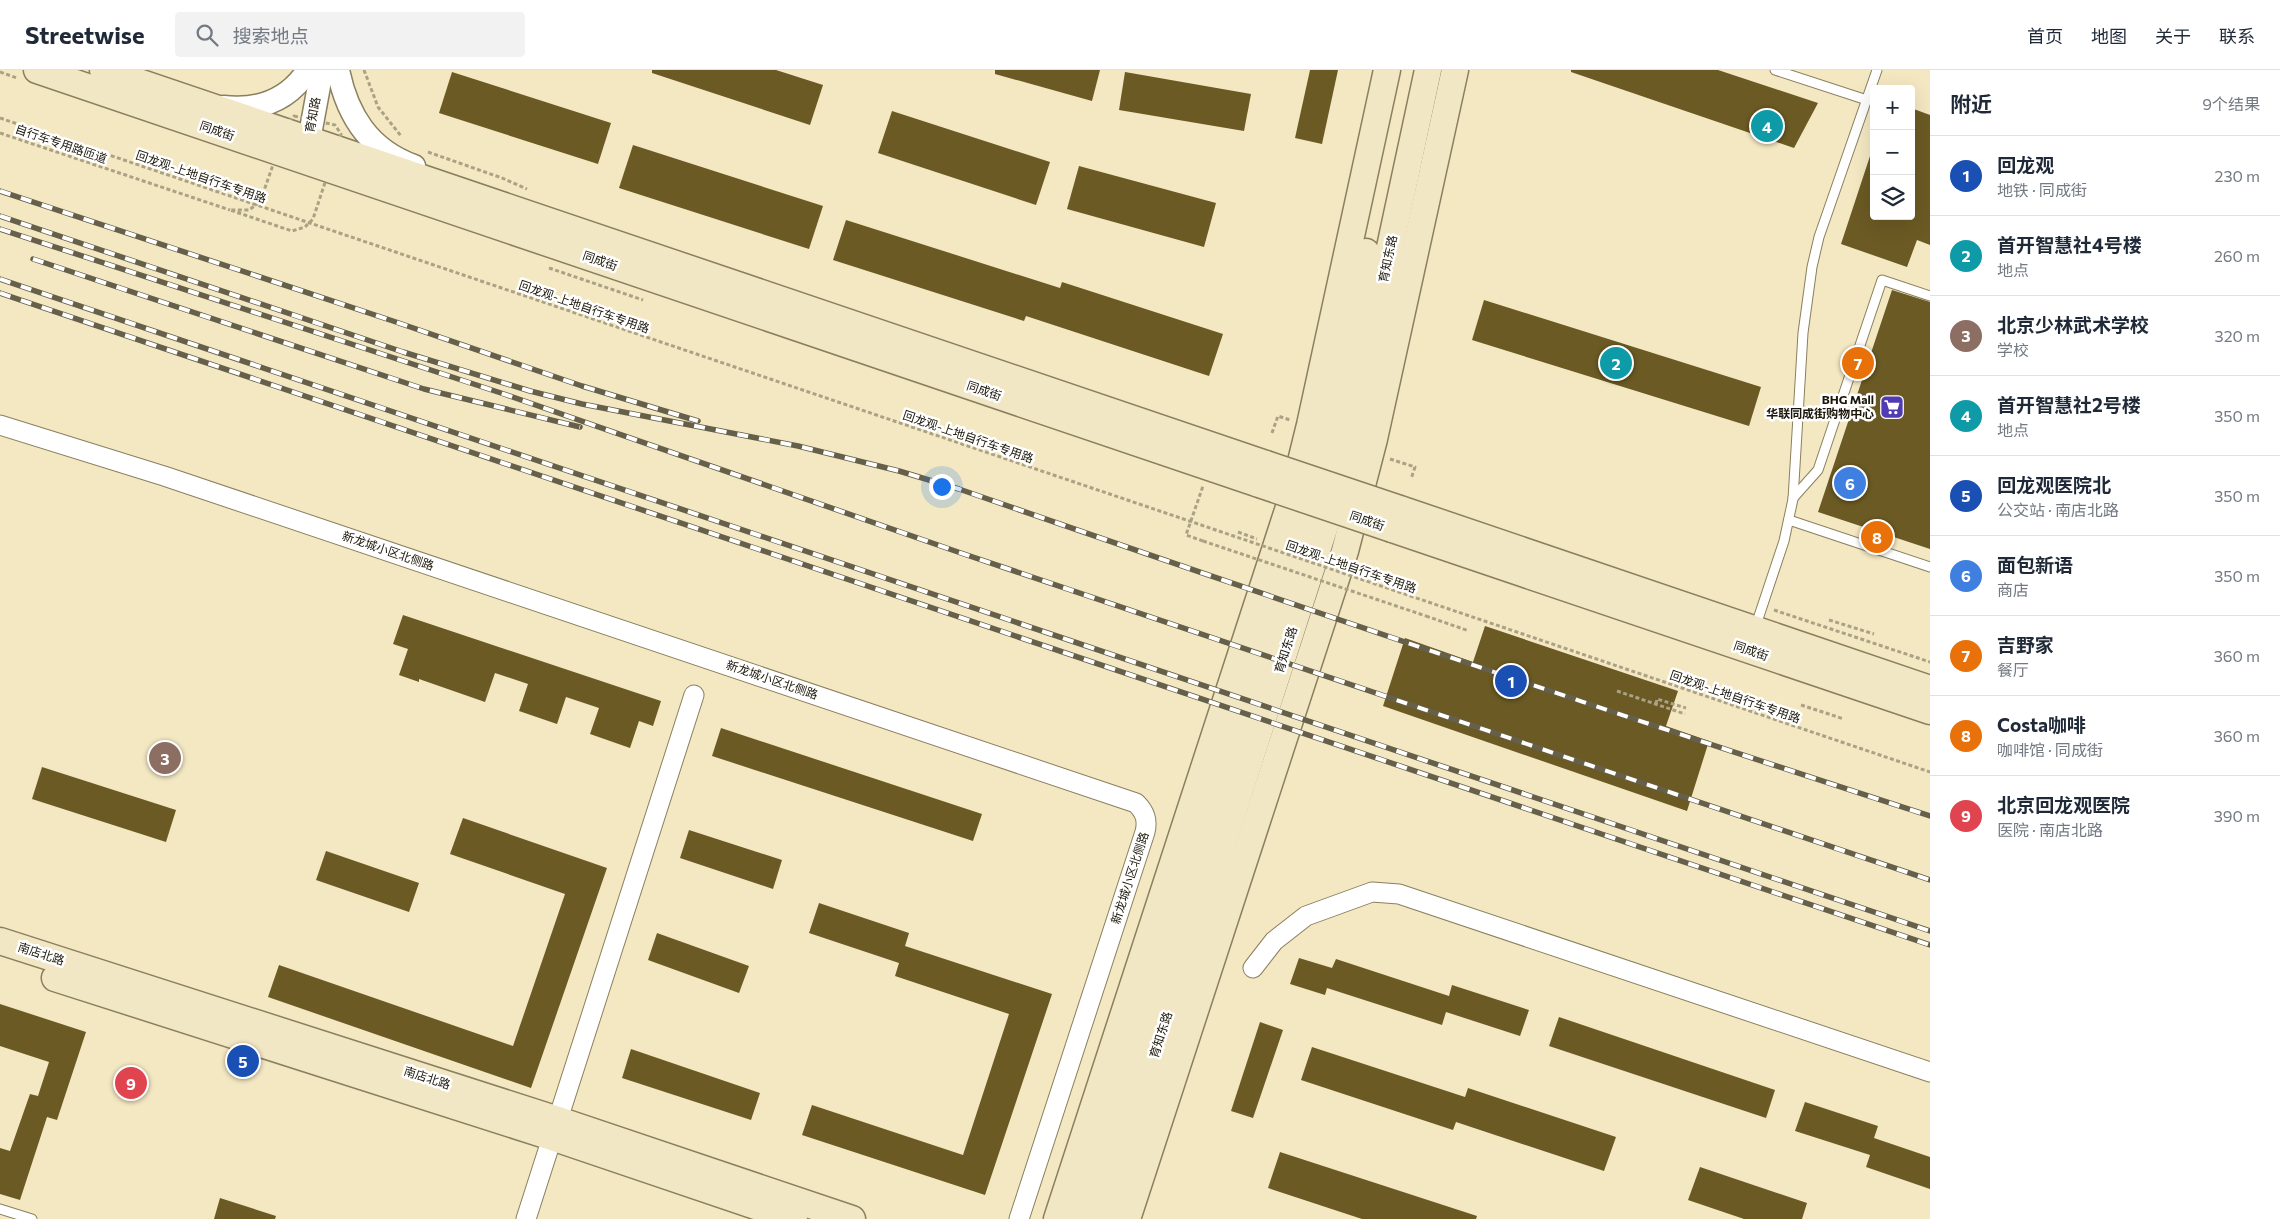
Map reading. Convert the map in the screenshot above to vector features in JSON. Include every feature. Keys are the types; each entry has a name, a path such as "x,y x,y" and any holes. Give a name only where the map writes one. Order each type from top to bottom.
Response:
{"main road":[{"name":"同成街","path":"38,70 563,226 1262,474"},
{"name":"同成街","path":"103,70 183,97 305,150 1396,519 1930,711"},
{"path":"1057,1219 1292,498 1310,425 1387,70"},
{"name":"育知东路","path":"1079,1219 1309,503 1338,389 1403,70"},
{"name":"育知东路","path":"1102,1219 1330,510 1350,434 1428,70"},
{"path":"1127,1219 1345,551 1374,439 1455,70"},
{"name":"同成街","path":"1396,519 1754,629 1930,689"},
{"name":"南店北路","path":"0,941 555,1128 794,1219"},
{"name":"南店北路","path":"0,960 852,1219"}],"street":[{"path":"183,97 225,107 253,108 282,96 297,85 308,70"},
{"name":"育知路","path":"305,150 322,70"},
{"path":"338,70 350,111 364,132 378,147 406,162 494,192 563,226"},
{"name":"新龙城小区北侧路","path":"0,425 164,476 1136,803 1141,808 1146,819 1145,832 1020,1214"},
{"path":"526,1219 694,695"},
{"path":"1253,968 1274,940 1306,916 1359,895 1385,892 1399,894 1930,1072"}],"lane":[{"path":"1775,70 1867,100"},
{"path":"1754,629 1789,520 1793,499 1803,333 1812,266 1820,237 1877,70"},
{"path":"1793,499 1818,470 1882,280 1930,296"},
{"path":"1789,520 1930,567"},
{"path":"0,1209 32,1219"}],"path":[{"name":"回龙观-上地自行车专用路","path":"0,118 1930,772"},
{"name":"自行车专用路匝道","path":"0,132 297,231 311,222 324,188"},
{"name":"自行车专用路匝道","path":"230,210 245,211 257,205 262,198 272,170"},
{"path":"1272,433 1278,416 1290,420"},
{"path":"1387,458 1415,468 1411,479"},
{"path":"1204,483 1186,535 1469,631"},
{"path":"1238,532 1257,539"},
{"path":"1359,566 1388,575"},
{"path":"1829,620 1874,634"},
{"path":"1617,691 1684,714"},
{"path":"1656,704 1657,699 1686,708"},
{"path":"1801,705 1844,719"}],"building":[{"path":"652,70 776,70 823,85 810,125 652,73"},
{"path":"995,70 1100,70 1092,101 995,74"},
{"path":"1310,70 1338,70 1322,144 1295,138"},
{"path":"1571,70 1718,70 1818,103 1794,148 1571,72"},
{"path":"452,72 611,123 598,164 439,113"},
{"path":"1125,72 1251,94 1244,131 1119,110"},
{"path":"1915,109 1930,115 1930,245 1917,240 1907,267 1841,244 1870,156 1870,220 1915,220"},
{"path":"892,111 1050,162 1036,205 878,153"},
{"path":"633,145 823,206 809,249 619,188"},
{"path":"1079,166 1216,203 1204,247 1067,209"},
{"path":"846,220 1060,288 1062,282 1223,334 1209,376 1026,316 1024,321 833,260"},
{"name":"BHG Mall 华联同成街购物中心","path":"1892,290 1930,302 1930,549 1818,512"},
{"path":"1484,300 1761,387 1749,426 1472,340"},
{"path":"403,615 661,701 653,726 639,721 630,748 590,734 599,708 566,697 557,724 519,711 528,684 495,673 485,702 419,679 419,682 399,675 408,649 393,644"},
{"path":"1485,626 1678,691 1666,726 1709,741 1687,811 1383,706 1405,638 1473,662"},
{"path":"721,728 982,814 973,841 712,756"},
{"path":"42,767 176,810 166,842 32,799"},
{"path":"463,818 607,868 531,1088 268,997 279,965 513,1046 565,894 450,854"},
{"path":"689,830 782,860 773,889 680,858"},
{"path":"326,851 419,883 409,912 316,880"},
{"path":"819,903 909,933 905,946 1052,994 985,1195 802,1135 812,1105 963,1155 1009,1014 895,976 899,963 809,933"},
{"path":"657,933 749,966 739,993 648,960"},
{"path":"1299,958 1332,968 1336,959 1449,996 1452,985 1529,1010 1520,1036 1446,1012 1442,1025 1327,988 1325,995 1290,984"},
{"path":"0,1004 86,1032 57,1120 47,1117 20,1200 0,1194 0,1148 10,1151 30,1094 38,1096 49,1062 0,1046"},
{"path":"1559,1017 1775,1090 1766,1118 1549,1046"},
{"path":"1260,1022 1283,1030 1253,1118 1231,1111"},
{"path":"1312,1047 1465,1097 1468,1088 1616,1137 1604,1171 1456,1122 1453,1130 1301,1080"},
{"path":"631,1049 760,1093 751,1120 622,1078"},
{"path":"1805,1102 1878,1126 1874,1138 1930,1157 1930,1189 1866,1167 1870,1155 1795,1131"},
{"path":"1280,1152 1477,1216 1476,1219 1362,1219 1268,1188"},
{"path":"1700,1167 1807,1203 1802,1219 1744,1219 1688,1200"},
{"path":"220,1198 276,1216 275,1219 214,1219"}],"railway":[{"path":"0,191 393,321 582,386 698,421"},
{"path":"0,216 403,352 530,391 582,404 798,446 899,471 959,489 1444,655 1930,816"},
{"path":"0,229 501,393 958,552 1930,880"},
{"path":"33,259 424,389 580,427"},
{"path":"0,279 1930,931"},
{"path":"0,293 1930,945"}],"place":[{"name":"首开智慧社2号楼","path":"1767,126"},
{"name":"首开智慧社4号楼","path":"1616,363"},
{"name":"吉野家","path":"1858,363"},
{"name":"BHG Mall 华联同成街购物中心","path":"1892,407"},
{"name":"面包新语","path":"1850,483"},
{"name":"Costa咖啡","path":"1877,537"},
{"name":"回龙观","path":"1511,681"},
{"name":"北京少林武术学校","path":"165,758"},
{"name":"回龙观医院北","path":"243,1061"},
{"name":"北京回龙观医院","path":"131,1083"}]}
